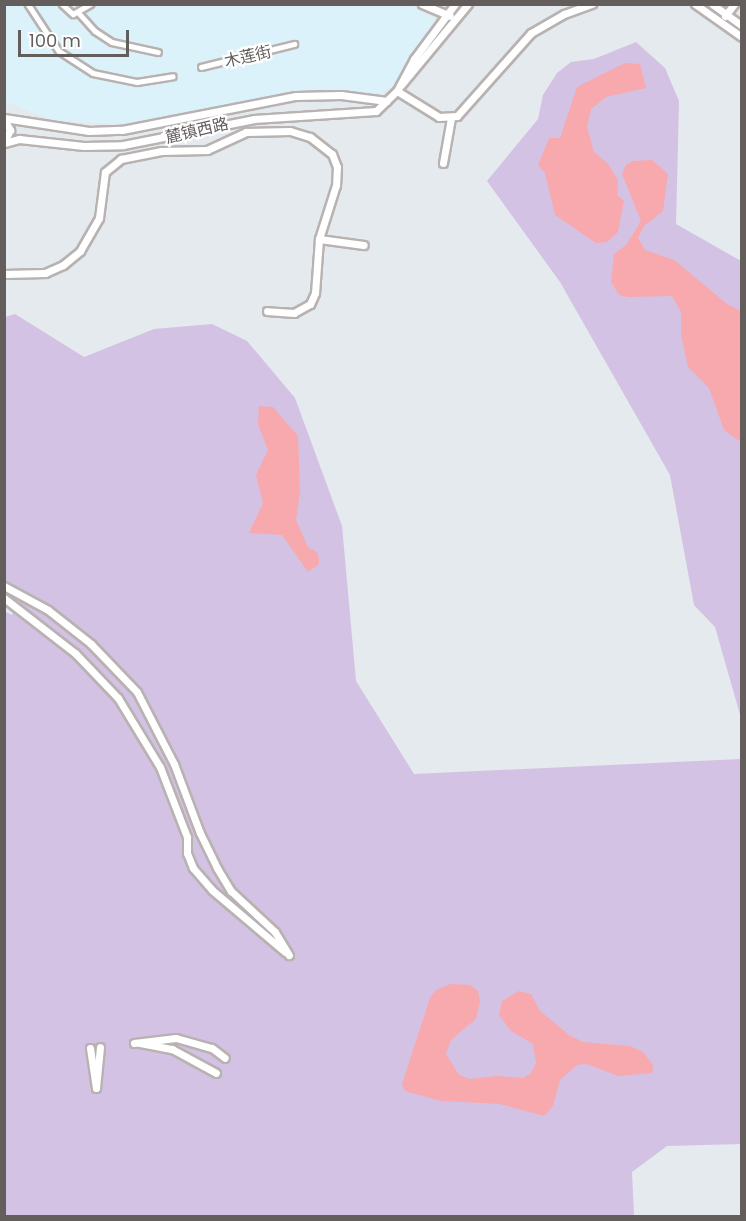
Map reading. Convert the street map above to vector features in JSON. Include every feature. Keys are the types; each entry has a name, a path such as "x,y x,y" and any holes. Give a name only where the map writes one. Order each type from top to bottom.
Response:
{"street":[{"path":"28,4 59,51 93,74 137,82 173,76"},
{"path":"62,4 65,11 78,12 90,4"},
{"path":"422,4 455,19"},
{"path":"399,88 455,4"},
{"path":"4,119 89,131 122,130 296,96 341,95 387,101 416,71 468,4"},
{"path":"399,88 439,117 451,118 463,111 531,33 564,14 592,4"},
{"path":"695,4 741,37"},
{"path":"712,4 725,16 741,23"},
{"path":"725,16 734,4"},
{"path":"78,12 95,31 112,42 158,52"},
{"name":"木莲街","path":"201,68 294,44"},
{"name":"麓镇西路","path":"4,142 19,139 84,146 123,145 254,119 336,111 367,113 387,101"},
{"path":"443,163 451,118"},
{"path":"4,119 10,130 4,142"},
{"path":"4,274 45,273 63,265 80,251 99,218 105,172 121,159 161,151 207,150 261,130 310,137 332,154 337,167 336,185 319,238 315,293 310,304 294,313 267,311"},
{"path":"319,238 364,245"},
{"path":"4,586 48,610 91,644 137,692 174,764 200,833 217,868 231,891 275,932 289,955 212,890 193,868 187,853 187,837 160,767 118,698 75,652 4,598"},
{"path":"216,1072 172,1049 134,1043 176,1038 204,1045 225,1058"},
{"path":"90,1048 96,1088 100,1047"}],"shaded area":[{"path":"409,4 437,21 396,83 383,93 295,93 121,124 55,121 5,102 4,5"},
{"path":"636,42 665,68 679,101 676,224 741,261 741,718 715,627 694,605 670,475 560,282 487,181 538,119 543,95 557,73 571,62 594,59"},
{"path":"625,63 640,64 646,88 606,97 591,109 587,127 594,152 608,164 618,180 617,195 624,201 618,232 607,242 596,243 555,215 545,173 538,165 549,138 560,138 577,87"},
{"path":"652,160 668,174 663,211 644,226 638,238 645,250 674,260 727,304 741,311 741,442 724,430 709,388 688,367 681,334 681,312 672,296 628,297 619,295 611,282 614,254 626,245 641,221 622,174 626,165 633,161"},
{"path":"15,314 84,357 154,329 212,324 247,341 295,398 342,526 356,681 414,774 741,759 741,1144 667,1146 632,1172 634,1216 5,1216 4,611 12,615 25,591 5,582 5,317"},
{"path":"259,406 273,407 298,436 300,492 296,520 308,547 318,553 319,564 308,572 282,535 249,533 263,503 256,475 268,450 258,424"},
{"path":"451,984 470,985 478,991 480,1002 476,1019 451,1040 446,1054 459,1075 470,1079 496,1076 523,1078 531,1073 536,1063 533,1044 511,1031 499,1015 502,1001 519,991 531,994 540,1011 569,1035 583,1042 630,1046 643,1052 653,1065 652,1073 618,1076 587,1064 577,1065 560,1080 553,1106 544,1116 500,1104 441,1101 405,1091 402,1084 430,998 436,990"}]}
